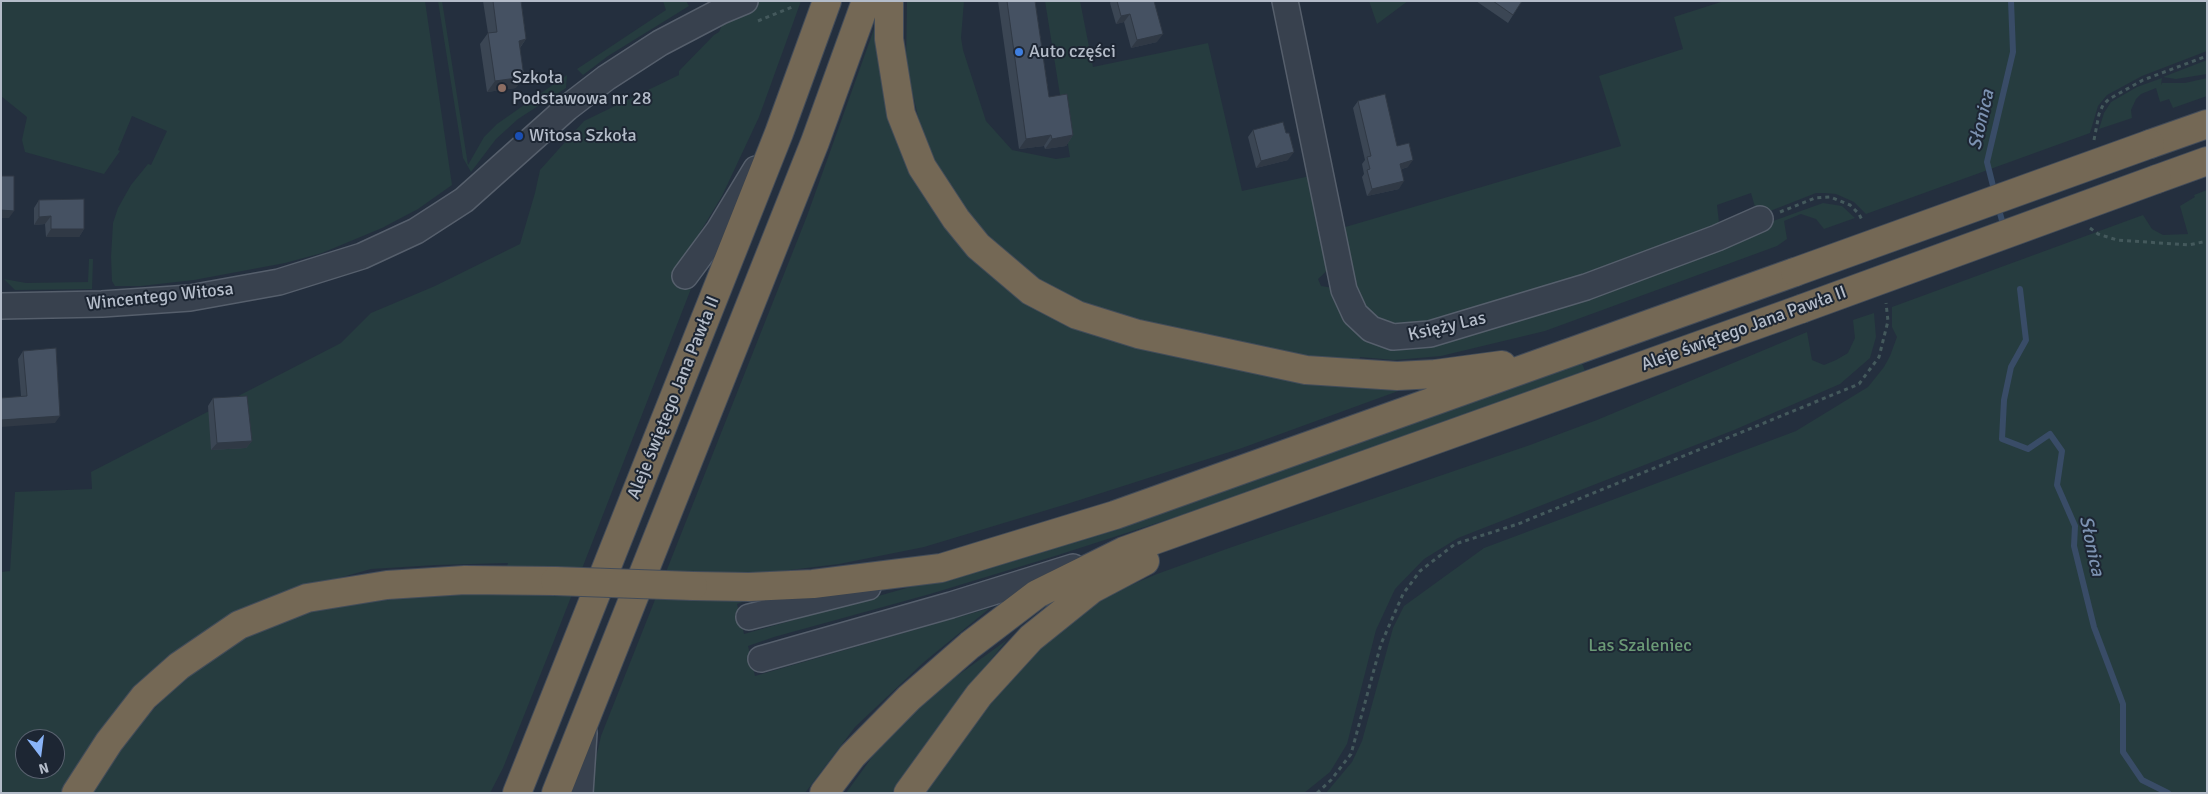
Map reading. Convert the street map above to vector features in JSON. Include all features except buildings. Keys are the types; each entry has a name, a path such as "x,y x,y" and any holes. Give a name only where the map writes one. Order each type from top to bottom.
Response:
{"highway":[{"name":"Aleje świętego Jana Pawła II","path":"517,793 779,133 827,1"},
{"path":"556,793 815,142 866,1"},
{"path":"889,1 888,39 900,114 922,167 956,219 978,246 1031,291 1077,315 1138,334 1306,370 1380,375 1412,375 1484,368 1598,343"},
{"name":"Aleje świętego Jana Pawła II","path":"1598,343 2207,124"},
{"name":"Aleje świętego Jana Pawła II","path":"1280,496 1802,309 2207,161"},
{"path":"76,793 109,742 144,697 179,666 240,625 308,598 387,585 465,580 750,587 813,584 941,568 1116,515 1598,343"},
{"path":"824,793 852,756 902,705 970,645 1037,594 1124,551 1280,496"},
{"path":"908,793 979,695 1031,638 1092,589 1158,554 1280,496"}],"street":[{"name":"Księży Las","path":"1285,1 1344,290 1355,314 1371,329 1393,338 1430,334 1586,287 1717,238 1760,219"},
{"name":"Wincentego Witosa","path":"1,306 102,304 190,298 279,282 362,256 390,244 441,216 464,200 567,108 606,78 660,43 702,10 738,4"},
{"path":"684,276 718,230 779,133"},
{"path":"761,659 951,605 1124,551"},
{"path":"749,617 941,568"},
{"path":"580,793 584,722"}],"path":[{"path":"1760,219 1815,198 1824,197 1840,200 1850,205 1858,214 1866,230"},
{"path":"2086,226 2098,234 2117,240 2189,245 2207,241"},
{"path":"1317,793 1331,780 1351,754 1381,644 1403,594 1420,571 1455,544 1518,524 1859,384 1879,357 1888,321 1885,296"}],"green space":[{"path":"1,1 425,1 452,185 418,209 382,228 322,253 285,263 194,280 141,286 115,286 112,281 111,257 113,223 118,208 131,185 148,164 151,165 167,131 132,116 118,150 120,151 104,174 25,152 22,140 27,117 1,96"},
{"path":"438,1 442,1 468,165 484,137 497,124 567,75 566,88 518,119 496,139 471,172 463,158"},
{"path":"663,1 686,1 689,6 608,56 583,75 577,69 666,10"},
{"path":"733,1 801,1 759,117 722,196 685,257 694,281 555,638 503,768 490,793 90,793 129,735 176,686 225,649 272,624 333,602 499,588 508,563 371,569 314,585 238,615 66,793 1,793 1,572 10,571 15,492 92,489 91,472 341,343 371,313 435,286 520,244 540,170 584,121 679,75 679,71 719,32"},
{"path":"907,1 964,1 961,38 963,50 986,121 1012,150 1056,159 1070,157 1045,1 1080,1 1093,67 1208,43 1242,191 1310,176 1331,267 1318,279 1321,286 1334,288 1377,340 1762,225 1823,203 1842,206 1855,218 1824,229 1816,219 1801,214 1784,221 1787,239 1777,246 1545,331 1441,356 1394,360 1360,357 1358,366 1305,358 1172,330 1092,308 1045,286 1008,255 969,215 936,162 921,129 906,65"},
{"path":"1369,1 1408,1 1377,24"},
{"path":"1724,1 2207,1 2207,51 2142,76 2107,95 2098,106 2090,133 1866,214 1854,202 1836,194 1816,193 1760,215 1757,214 1751,193 1717,205 1718,227 1661,254 1398,331 1356,304 1342,228 1621,146 1599,76 1683,49 1674,17"},
{"path":"878,18 890,121 1037,306 1400,388 1401,390 1242,448 924,547 839,564 765,573 726,573 761,595 737,604 744,634 1041,550 1582,363 1586,374 1303,476 1055,556 748,646 755,676 990,608 924,662 855,727 805,793 588,793 601,736 807,216"},
{"path":"2207,60 2207,74 2176,79 2163,77"},
{"path":"2162,78 2161,85 2162,83 2185,83 2207,78 2207,96 2173,108 2169,99 2160,102 2156,88 2141,94 2136,99 2131,110 2132,118 2099,129 2104,113 2111,102 2137,87"},
{"name":"Las Szaleniec","path":"2207,190 2207,793 1326,793 1352,762 1362,741 1393,628 1404,606 1484,548 1796,431 1868,387 1884,367 1897,337 1892,327 1892,307 2143,215 2152,229 2163,235 2188,234 2180,206 2195,197 2194,195"},
{"path":"89,259 93,259 92,289 15,290 4,279 26,283 88,282"},
{"path":"1874,313 1876,337 1870,358 1840,384 1734,430 1458,538 1424,559 1395,589 1376,630 1347,744 1330,772 1304,793 919,793 1016,663 1095,600 1157,574 1232,547 1530,445 1597,420 1807,332 1812,360 1824,365 1848,353 1855,338 1853,320"},
{"path":"1007,640 966,690 892,793 846,793 875,753 929,696"}],"waterway":[{"name":"Słonica","path":"1995,194 1987,162 2013,52 2011,1"},
{"name":"Słonica","path":"1998,206 2004,228"},
{"name":"Słonica","path":"2020,289 2026,340 2011,367 2004,400 2002,439 2028,449 2050,434 2062,451 2057,485 2075,526 2074,546 2094,627 2123,704 2123,752 2142,780 2168,793"}],"place":[{"name":"Auto części","path":"1019,52"},
{"name":"Szkoła Podstawowa nr 28","path":"502,88"},
{"name":"Witosa Szkoła","path":"519,136"}]}
